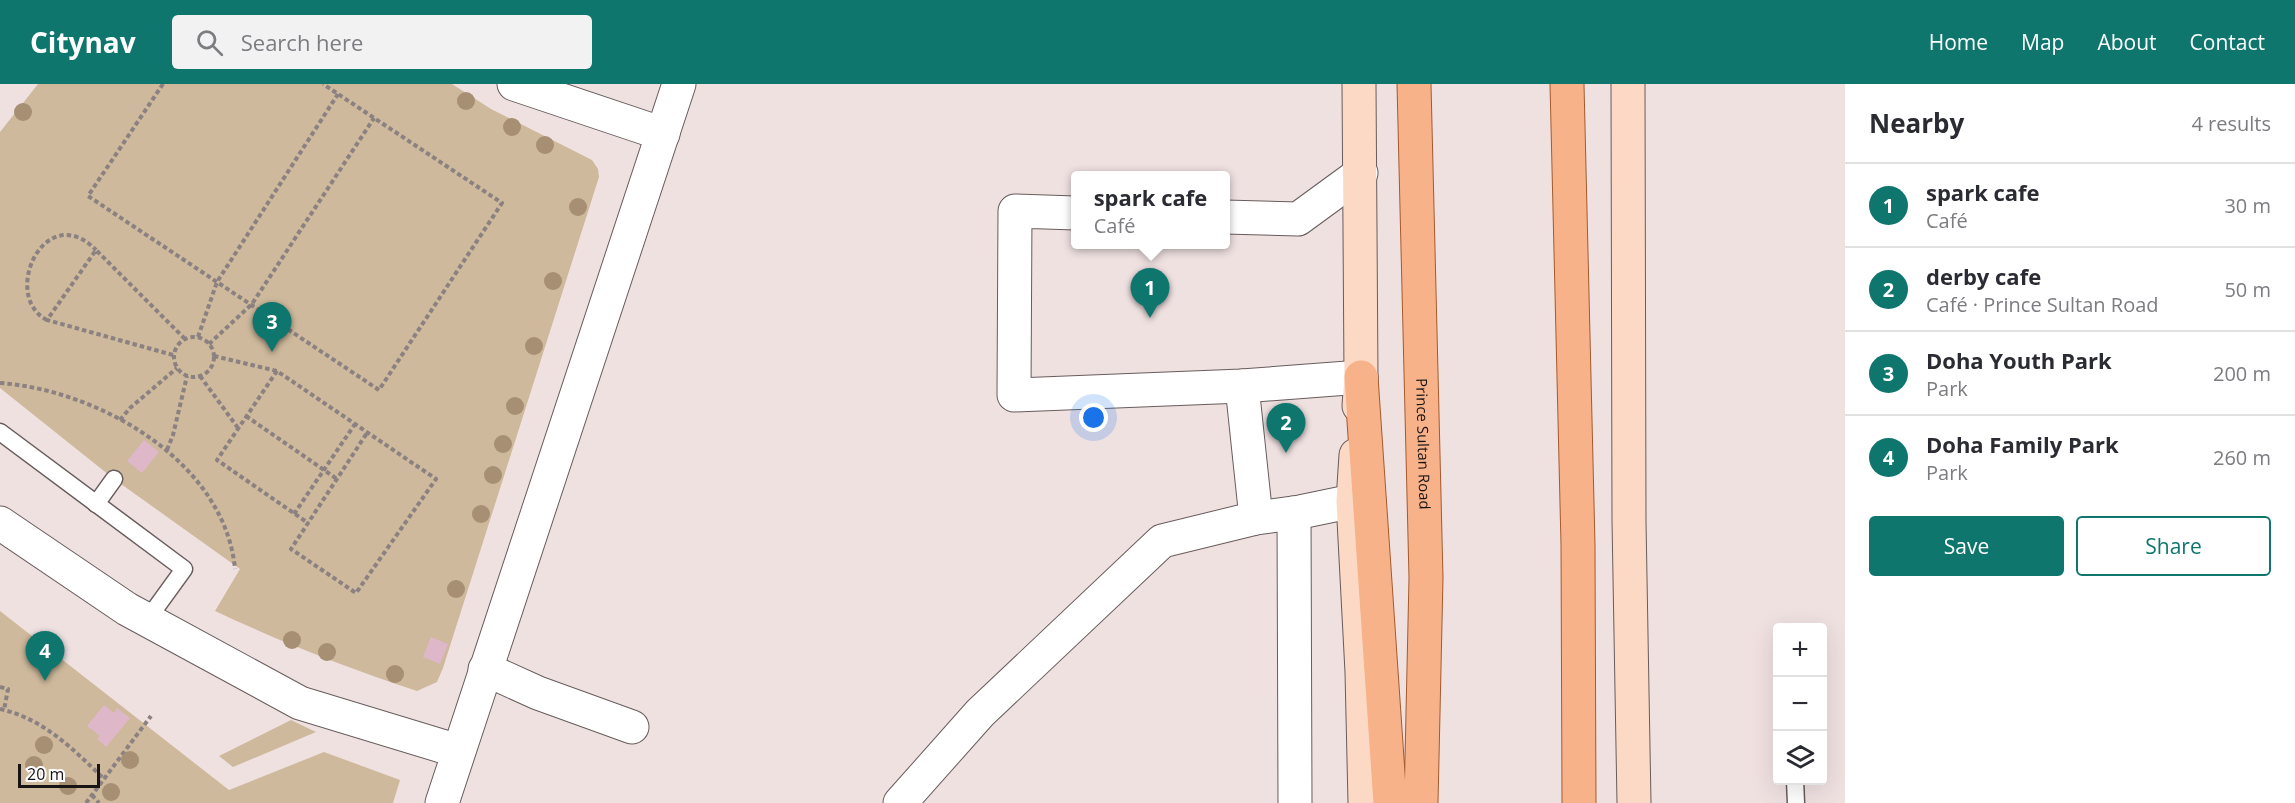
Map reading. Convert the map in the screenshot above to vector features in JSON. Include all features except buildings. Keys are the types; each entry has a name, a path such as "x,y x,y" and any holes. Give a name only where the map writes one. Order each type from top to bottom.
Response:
{"main road":[{"path":"1359,84 1361,377 1353,501 1362,672 1365,803"},
{"name":"Prince Sultan Road","path":"1414,84 1426,578 1421,803"},
{"path":"1568,84 1578,545 1580,803"},
{"path":"1628,84 1629,521 1634,803"},
{"path":"1361,377 1390,803"},
{"path":"1614,803 1629,521"},
{"path":"1562,803 1563,717 1578,545"},
{"path":"1426,578 1439,803"}],"street":[{"path":"514,84 663,134"},
{"path":"442,803 679,84"},
{"path":"1230,217 1298,219 1361,173"},
{"path":"1071,213 1015,211 1014,395 1242,386 1361,377"},
{"path":"1242,386 1256,518"},
{"path":"900,803 980,713 1162,541 1256,518 1353,501"},
{"path":"1294,513 1295,803"},
{"path":"0,523 127,609 300,703 458,751"},
{"path":"485,669 538,693 633,727"}],"lane":[{"path":"0,432 184,569 147,620"},
{"path":"96,504 114,479"},
{"path":"1795,785 1796,803"}],"path":[{"path":"163,84 88,196 379,390 502,203 323,84"},
{"path":"198,337 217,282 338,94"},
{"path":"209,344 252,304 374,118"},
{"path":"32,250 48,238 74,234 86,240 185,339"},
{"path":"47,320 96,250"},
{"path":"29,311 34,316 47,320 173,355"},
{"path":"198,337 209,344 214,356 210,369 200,376 187,376 177,368 173,355 175,348 185,339 198,337"},
{"path":"214,356 277,370 436,479 356,593 291,549 367,433"},
{"path":"120,420 129,408 177,368"},
{"path":"277,370 217,460 308,523"},
{"path":"166,451 173,435 187,376"},
{"path":"200,376 238,428"},
{"path":"0,383 48,391 90,405 146,434 202,487 224,523 233,548 235,569"},
{"path":"246,416 337,479"},
{"path":"294,514 355,424"},
{"path":"0,687 8,689 2,710 18,713 62,738 104,779"},
{"path":"86,803 151,716"},
{"path":"92,795 99,803"}],"shaded area":[{"path":"38,84 452,84 491,109 592,160 598,169 599,177 437,682 417,691 314,654 215,611 240,569 114,479 0,388 0,132"},
{"path":"0,611 229,790 324,752 400,780 393,803 0,803"},
{"path":"291,720 316,732 233,767 219,756"}],"place":[{"name":"spark cafe","path":"1150,318"},
{"name":"Doha Youth Park","path":"272,352"},
{"name":"derby cafe","path":"1286,453"},
{"name":"Doha Family Park","path":"45,681"}]}
